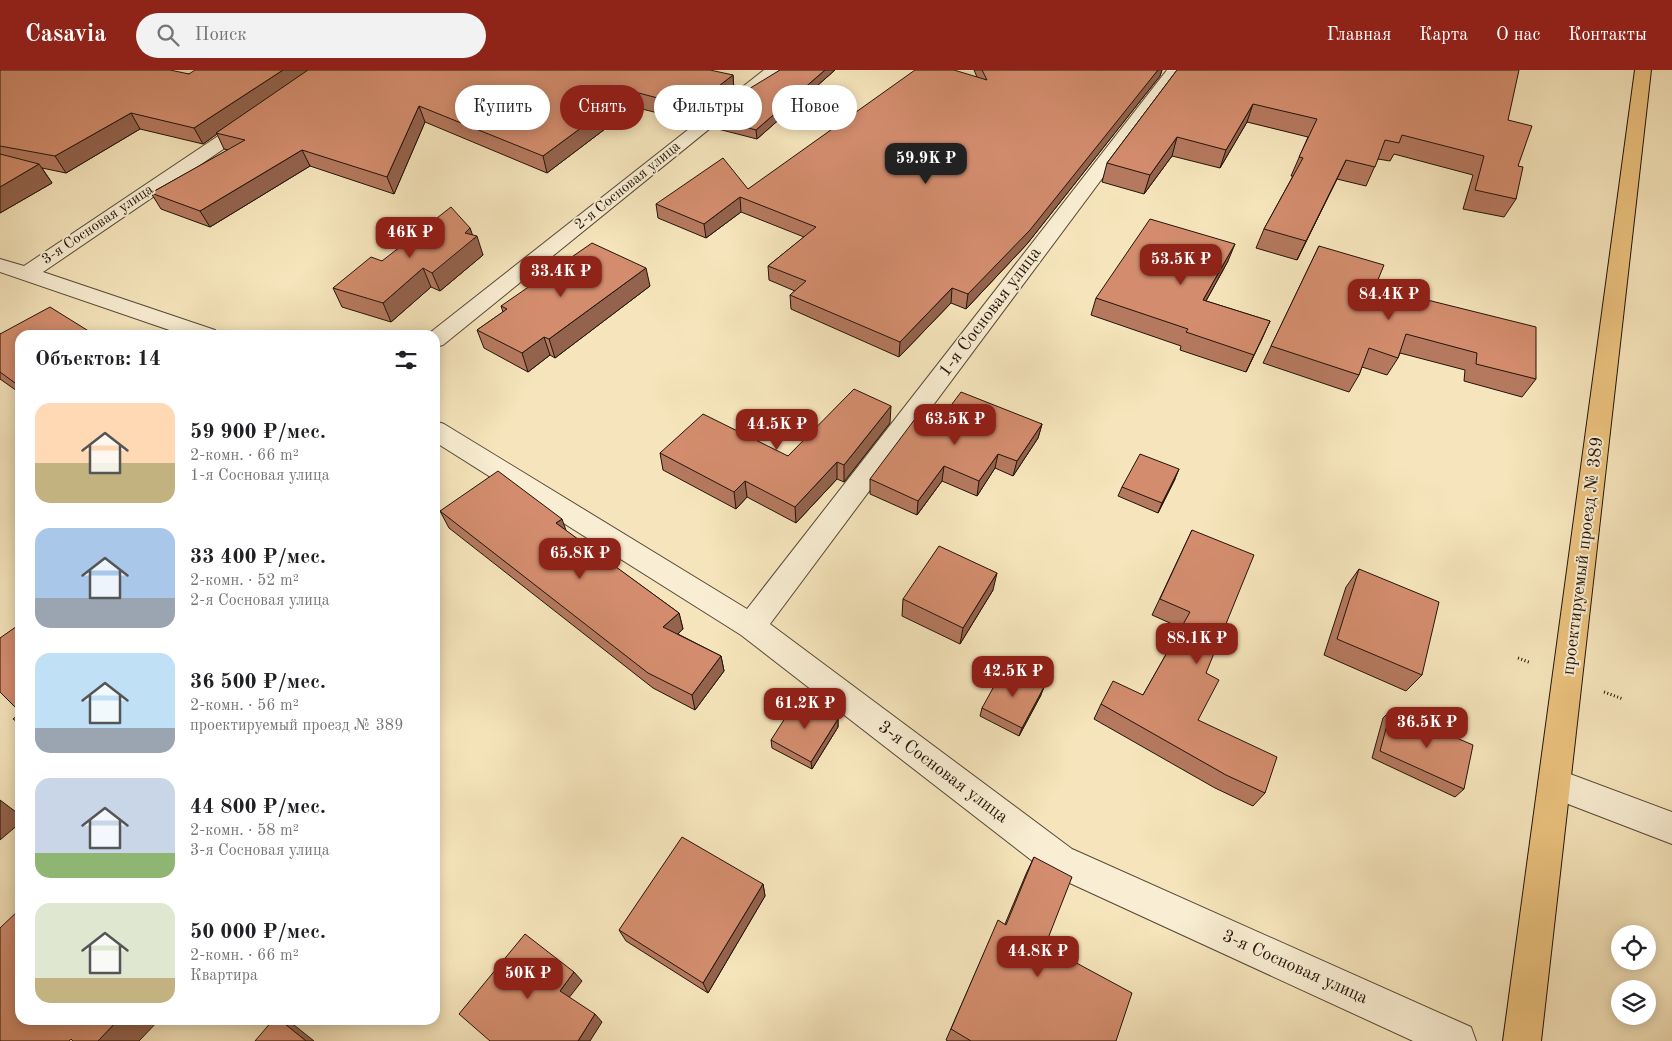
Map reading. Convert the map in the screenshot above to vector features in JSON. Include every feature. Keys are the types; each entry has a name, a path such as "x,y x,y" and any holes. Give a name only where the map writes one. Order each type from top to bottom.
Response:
{"main road":[{"name":"проектируемый проезд № 389","path":"1522,1041 1643,70"}],"street":[{"name":"2-я Сосновая улица","path":"440,336 774,70"},
{"name":"1-я Сосновая улица","path":"751,626 1175,70"},
{"name":"3-я Сосновая улица","path":"27,274 262,114"},
{"path":"0,266 27,274"},
{"name":"3-я Сосновая улица","path":"27,274 193,330"},
{"name":"3-я Сосновая улица","path":"440,433 751,626 1060,861 1457,1041"},
{"path":"1554,783 1672,828"}],"building":[{"path":"0,70 170,70 189,74 195,70 283,70 194,128 131,113 55,156 0,146"},
{"path":"308,70 710,70 733,75 720,85 654,85 654,97 644,94 644,85 560,85 560,130 578,130 543,156 479,130 550,130 550,85 455,85 455,121 419,106 387,177 302,150 200,211 151,193 245,140 216,133"},
{"path":"780,70 825,70 808,85 772,85 772,116 762,125 762,85 755,85"},
{"path":"915,70 954,70 987,80 982,70 1158,70 1030,230 968,294 952,288 900,342 790,295 806,281 768,266 816,227 740,197 704,224 656,204 723,158 748,189 831,130 857,130 857,111"},
{"path":"1177,70 1519,70 1508,120 1532,126 1518,166 1523,167 1516,199 1475,190 1484,156 1402,135 1399,143 1385,140 1375,167 1346,160 1306,241 1264,229 1303,158 1299,157 1317,119 1253,104 1226,150 1177,137 1150,175 1107,163"},
{"path":"0,154 39,164 0,187"},
{"path":"451,207 470,228 465,233 477,236 432,273 423,268 383,303 333,288 371,257 382,261"},
{"path":"1150,219 1235,244 1203,300 1270,321 1254,355 1186,332 1188,329 1096,298"},
{"path":"592,243 646,268 549,339 544,337 522,353 477,330 507,309 501,306"},
{"path":"1319,246 1384,265 1375,287 1536,327 1536,379 1476,364 1477,353 1406,334 1398,358 1369,348 1359,375 1271,346"},
{"path":"50,307 87,330 15,330 15,383 0,372 0,334"},
{"path":"854,389 891,406 844,465 837,462 795,507 745,481 734,492 660,453 703,414 788,456"},
{"path":"961,392 1042,424 1017,461 998,454 979,481 944,466 918,501 870,479 915,419 934,428"},
{"path":"1140,454 1179,469 1162,503 1122,487"},
{"path":"498,471 562,519 556,523 679,613 663,627 721,656 692,695 648,673 440,511"},
{"path":"1192,530 1254,555 1206,673 1219,680 1198,720 1277,757 1265,793 1226,775 1101,704 1113,681 1143,695 1190,612 1160,599"},
{"path":"939,546 997,573 963,628 903,599"},
{"path":"1359,569 1439,602 1422,675 1337,639"},
{"path":"15,628 15,707 0,692 0,638"},
{"path":"1004,668 1044,687 1022,728 982,708"},
{"path":"798,698 838,719 811,762 771,740"},
{"path":"1391,710 1473,745 1464,789 1380,751"},
{"path":"682,837 763,884 703,983 619,930"},
{"path":"1034,857 1072,877 1045,946 1132,993 1116,1041 971,1041 951,1029 998,920 1006,925"},
{"path":"15,914 15,1025 113,1025 98,1041 73,1041 71,1039 69,1041 0,1041 0,928"},
{"path":"525,934 574,972 560,991 595,1014 578,1041 490,1041 459,1014"},
{"path":"269,1025 286,1025 306,1041 255,1041"}]}
